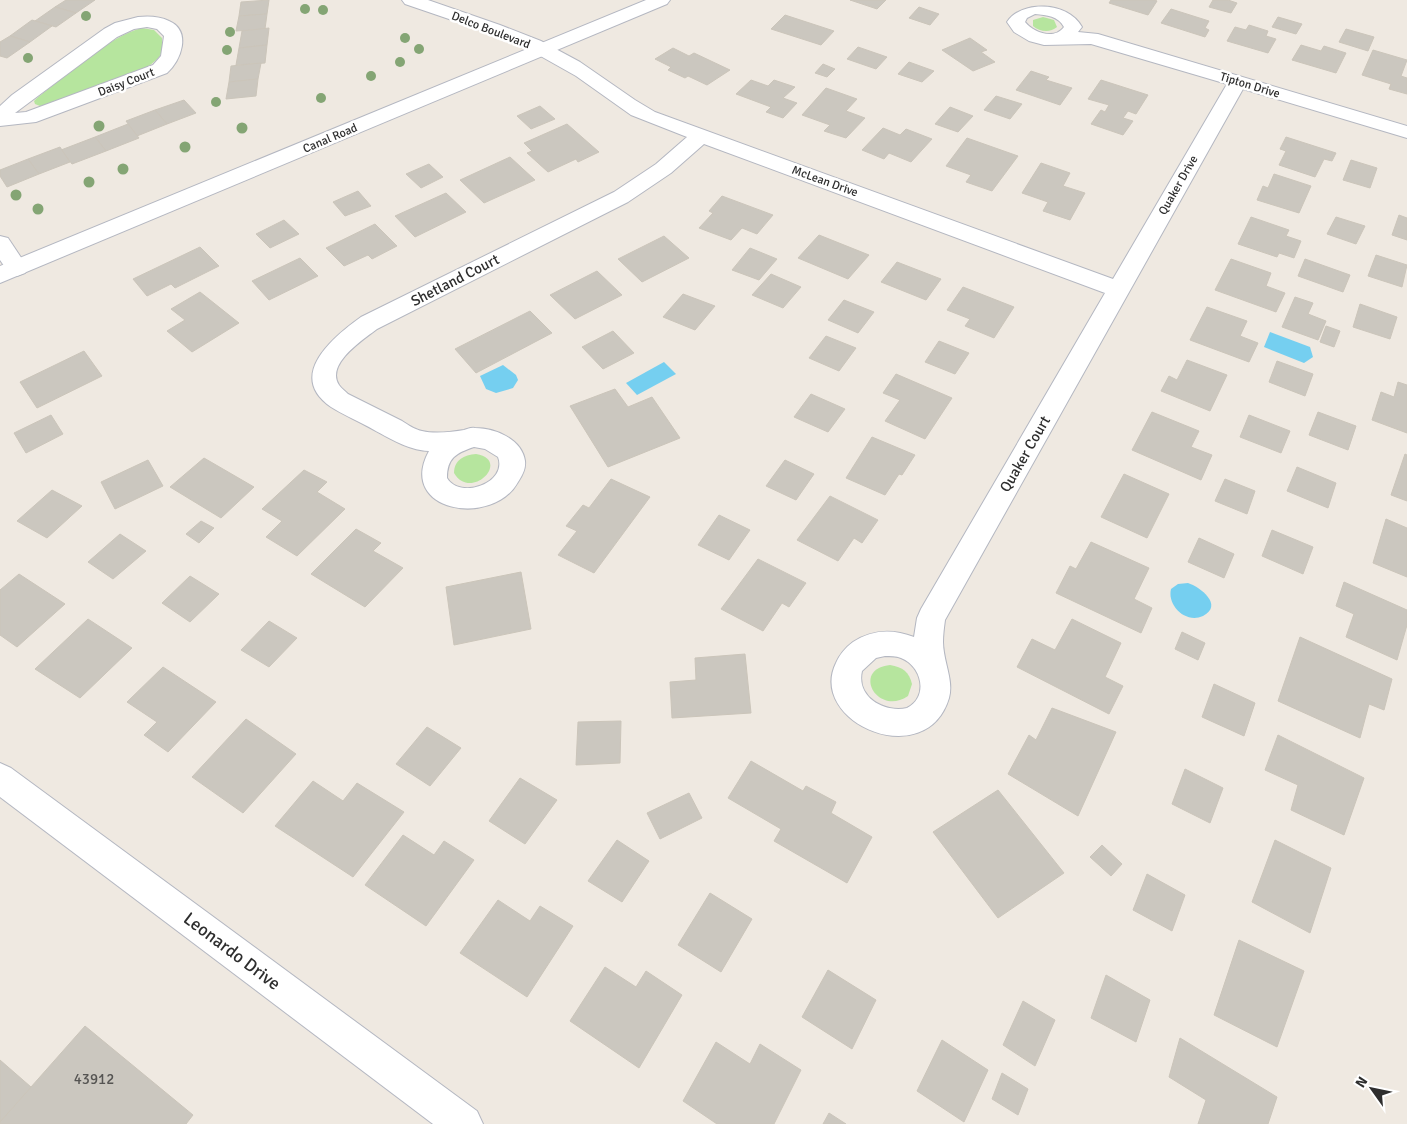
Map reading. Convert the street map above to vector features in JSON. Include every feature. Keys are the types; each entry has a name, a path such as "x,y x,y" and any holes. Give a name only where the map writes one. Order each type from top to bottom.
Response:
{"street":[{"name":"Delco Boulevard","path":"411,0 510,35 544,50"},
{"name":"Canal Road","path":"8,272 661,0"},
{"name":"Tipton Drive","path":"1092,38 1060,13 1044,9 1027,11 1018,17 1016,22 1018,27 1030,35 1039,38 1092,38 1407,132"},
{"name":"Daisy Court","path":"0,116 16,101 114,30 143,21 162,24 172,32 174,37 172,53 166,64 160,69 30,118 0,120"},
{"path":"1058,38 1071,32 1073,27 1071,22"},
{"name":"McLean Drive","path":"544,50 574,66 627,106 648,116 1118,290"},
{"name":"Quaker Drive","path":"1118,290 1238,81"},
{"name":"Shetland Court","path":"418,441 427,455 434,480 440,489 450,496 464,499 478,498 502,486 509,476 512,465 510,455 505,447 496,441 473,437 439,442 418,441 339,400 330,393 325,384 324,374 328,360 338,348 369,323 621,197 673,162 702,135"},
{"path":"0,243 8,272"},
{"name":"Quaker Court","path":"931,618 908,634 885,643 872,645 860,651 852,660 847,671 846,683 850,696 858,708 871,718 887,723 903,723 917,718 929,709 935,696 936,682 928,643 931,618 1118,290"},
{"name":"Shetland Court","path":"432,471 435,461 441,452 461,440"},
{"name":"Quaker Court","path":"885,643 899,644 912,649 924,658 932,669"},
{"name":"Leonardo Drive","path":"0,778 464,1124"}],"green space":[{"path":"1043,17 1054,20 1057,27 1045,31 1033,26 1033,20"},
{"path":"142,28 154,30 162,38 160,55 151,64 124,78 89,91 46,105 40,106 35,104 34,101 37,98 102,48 130,32"},
{"path":"476,454 486,458 490,464 489,470 485,477 478,481 470,483 461,481 454,473 454,468 460,459"},
{"path":"890,665 905,671 912,684 908,696 897,701 887,701 878,696 870,682 872,674 878,668"}],"water":[{"path":"1270,332 1310,347 1313,357 1304,363 1264,347"},
{"path":"664,362 676,374 637,395 626,383"},
{"path":"503,365 516,375 518,380 513,388 496,393 486,389 480,376"},
{"path":"1188,583 1204,592 1211,602 1209,612 1203,616 1196,618 1184,615 1175,607 1172,601 1171,589 1178,584"}],"building":[{"path":"66,0 95,0 76,13 55,7"},
{"path":"269,0 267,14 239,16 241,2"},
{"path":"850,0 886,0 877,9"},
{"path":"1111,0 1157,1 1148,15 1109,3"},
{"path":"1213,0 1228,0 1237,3 1231,13 1209,7"},
{"path":"55,7 76,13 56,27 35,21"},
{"path":"919,7 939,14 930,25 909,18"},
{"path":"1171,9 1209,21 1205,28 1209,30 1205,37 1161,23"},
{"path":"267,14 265,29 236,31 239,16"},
{"path":"785,15 834,31 821,45 771,29"},
{"path":"1278,17 1302,24 1296,34 1272,27"},
{"path":"32,20 52,26 30,42 10,36"},
{"path":"1249,25 1268,31 1266,36 1276,39 1268,53 1227,41 1235,27 1246,30"},
{"path":"269,28 267,45 239,48 242,31"},
{"path":"1346,29 1374,37 1368,51 1339,42"},
{"path":"10,36 30,42 7,58 0,56 0,42"},
{"path":"970,38 987,50 981,52 995,62 973,71 942,50"},
{"path":"267,45 265,63 236,65 239,48"},
{"path":"1301,45 1321,51 1324,46 1346,53 1336,73 1292,60"},
{"path":"858,47 887,57 876,69 847,59"},
{"path":"673,48 689,56 694,53 730,70 707,85 688,76 685,78 668,70 671,67 655,59"},
{"path":"1373,50 1407,60 1401,76 1407,78 1407,94 1389,89 1391,84 1362,75"},
{"path":"909,62 934,71 922,82 898,74"},
{"path":"261,63 258,79 229,82 231,66"},
{"path":"823,64 835,69 827,77 815,73"},
{"path":"1031,71 1049,77 1046,80 1072,88 1060,105 1016,90"},
{"path":"258,79 256,96 226,99 229,82"},
{"path":"751,80 768,86 774,80 795,87 783,98 797,103 783,118 766,112 771,107 736,94"},
{"path":"1101,80 1148,95 1136,114 1128,111 1123,118 1133,121 1123,135 1091,124 1101,110 1105,112 1109,105 1088,99"},
{"path":"826,88 857,99 846,111 865,118 846,138 824,131 830,125 802,115"},
{"path":"996,96 1022,104 1010,119 984,110"},
{"path":"184,100 196,113 167,124 155,110"},
{"path":"540,106 555,119 531,129 517,116"},
{"path":"950,107 973,116 958,132 935,124"},
{"path":"155,110 167,124 137,136 126,121"},
{"path":"128,124 139,138 106,151 95,137"},
{"path":"567,124 599,152 578,162 576,159 548,172 527,153 532,151 524,143"},
{"path":"883,128 900,135 906,129 932,139 911,162 889,153 884,159 862,150"},
{"path":"95,137 106,151 72,164 61,150"},
{"path":"1286,137 1336,153 1332,161 1324,159 1315,177 1279,165 1286,151 1280,149"},
{"path":"967,138 1018,156 992,191 966,182 971,175 946,166"},
{"path":"60,147 70,162 39,174 28,159"},
{"path":"510,157 535,180 484,203 460,180"},
{"path":"28,159 39,174 7,187 0,176 0,170"},
{"path":"1351,160 1377,168 1370,188 1343,180"},
{"path":"1041,163 1070,173 1063,186 1085,193 1070,220 1043,211 1048,202 1022,193"},
{"path":"429,164 443,177 421,188 406,174"},
{"path":"1274,174 1311,186 1299,213 1257,200 1263,186 1268,188"},
{"path":"358,191 371,206 345,216 333,202"},
{"path":"446,193 466,212 415,237 395,216"},
{"path":"722,196 773,215 757,234 742,228 731,240 699,228 713,213 709,211"},
{"path":"1399,215 1407,218 1407,240 1392,235"},
{"path":"1251,217 1289,230 1286,236 1301,241 1294,258 1279,253 1277,257 1238,244"},
{"path":"1336,217 1365,226 1356,244 1327,234"},
{"path":"284,220 299,234 270,248 256,234"},
{"path":"375,224 397,246 372,259 368,255 344,266 326,248"},
{"path":"819,235 869,255 848,279 798,258"},
{"path":"664,236 689,258 642,282 618,259"},
{"path":"200,247 219,266 175,288 171,284 147,296 133,279"},
{"path":"750,248 777,259 759,280 732,270"},
{"path":"1376,255 1407,265 1402,287 1368,276"},
{"path":"300,258 318,276 269,300 252,281"},
{"path":"1231,259 1271,273 1266,286 1285,293 1276,312 1215,290"},
{"path":"1305,259 1350,275 1343,292 1298,276"},
{"path":"897,262 941,279 926,300 881,282"},
{"path":"597,271 622,295 575,319 550,295"},
{"path":"771,274 801,287 783,308 752,295"},
{"path":"963,287 1014,307 994,338 965,326 970,319 947,310"},
{"path":"200,292 239,323 192,352 167,331 185,320 171,309"},
{"path":"683,294 715,306 695,330 663,317"},
{"path":"1295,297 1313,303 1308,314 1326,321 1318,340 1282,327"},
{"path":"844,300 874,312 858,333 828,320"},
{"path":"1360,304 1397,317 1390,339 1353,327"},
{"path":"1207,307 1247,321 1240,336 1258,343 1249,362 1190,340"},
{"path":"530,311 552,333 476,373 455,349"},
{"path":"1326,326 1340,331 1334,347 1320,342"},
{"path":"613,331 634,353 603,369 582,347"},
{"path":"826,336 856,348 839,371 809,358"},
{"path":"939,341 969,353 955,374 925,362"},
{"path":"84,351 102,376 37,408 20,382"},
{"path":"1187,360 1227,375 1210,411 1161,391 1169,376 1177,380"},
{"path":"1277,361 1313,374 1305,396 1269,382"},
{"path":"896,374 952,398 925,439 885,421 900,400 883,393"},
{"path":"1398,382 1407,385 1407,433 1372,420 1381,392 1394,397"},
{"path":"615,389 628,407 652,397 680,438 608,467 570,406"},
{"path":"811,394 845,409 828,432 794,417"},
{"path":"1152,412 1199,431 1191,447 1212,455 1201,480 1132,450"},
{"path":"1318,412 1356,426 1348,450 1309,435"},
{"path":"51,415 63,434 26,453 14,433"},
{"path":"1249,415 1290,431 1281,453 1240,437"},
{"path":"872,437 915,455 902,475 899,474 885,495 846,478"},
{"path":"1405,454 1407,455 1407,501 1391,495"},
{"path":"204,458 254,487 221,518 170,487"},
{"path":"148,460 163,486 115,509 101,482"},
{"path":"785,460 814,474 796,500 766,486"},
{"path":"1297,467 1336,483 1328,508 1287,491"},
{"path":"304,470 327,482 317,492 345,509 297,556 266,537 282,521 262,509"},
{"path":"1124,474 1169,494 1147,538 1101,517"},
{"path":"611,479 650,497 594,573 558,555 577,531 566,526 583,505 589,508"},
{"path":"1225,479 1255,491 1247,514 1215,501"},
{"path":"52,490 82,506 47,538 17,521"},
{"path":"830,496 878,520 862,543 854,538 838,561 797,540"},
{"path":"719,515 750,530 729,560 698,545"},
{"path":"1386,519 1407,528 1407,577 1373,563"},
{"path":"201,521 214,528 199,543 186,534"},
{"path":"356,529 381,543 373,551 403,568 365,607 311,574"},
{"path":"1272,530 1313,547 1303,574 1262,556"},
{"path":"120,534 146,551 113,579 88,562"},
{"path":"1199,538 1234,554 1224,578 1188,562"},
{"path":"1091,542 1149,568 1134,599 1152,608 1141,633 1056,593 1070,566 1076,569"},
{"path":"758,559 806,583 789,607 782,603 763,631 721,609"},
{"path":"521,572 531,629 454,645 446,587"},
{"path":"19,574 65,604 17,647 0,635 0,590"},
{"path":"190,576 219,594 190,622 162,603"},
{"path":"1344,582 1407,610 1407,625 1397,660 1346,637 1354,614 1336,606"},
{"path":"88,619 132,648 80,698 35,669"},
{"path":"1072,619 1121,643 1105,677 1123,686 1109,714 1017,667 1032,639 1055,650"},
{"path":"269,621 297,638 269,667 241,650"},
{"path":"1182,632 1205,643 1198,660 1175,649"},
{"path":"1300,637 1392,679 1384,710 1369,704 1360,738 1278,701"},
{"path":"745,654 751,713 672,718 670,682 696,680 695,658"},
{"path":"163,667 216,702 168,752 144,735 157,722 127,702"},
{"path":"1214,684 1255,703 1244,736 1202,717"},
{"path":"1052,708 1116,732 1078,816 1008,774 1029,735 1036,740"},
{"path":"246,719 296,754 243,813 192,777"},
{"path":"621,721 620,763 576,765 578,722"},
{"path":"427,727 461,748 430,786 396,764"},
{"path":"1278,735 1364,778 1344,835 1291,810 1298,785 1265,770"},
{"path":"751,761 803,791 806,786 836,802 831,813 872,837 847,883 774,841 781,829 728,798"},
{"path":"1185,769 1223,788 1210,823 1172,804"},
{"path":"520,778 557,800 525,844 489,821"},
{"path":"313,781 343,801 357,783 404,812 353,877 275,826"},
{"path":"998,790 1064,873 998,918 933,832"},
{"path":"689,793 702,818 660,839 647,813"},
{"path":"403,835 434,855 444,841 474,860 426,926 365,885"},
{"path":"617,840 649,861 622,902 588,881"},
{"path":"1275,840 1331,868 1310,933 1252,902"},
{"path":"1102,845 1122,864 1111,876 1090,857"},
{"path":"1147,874 1185,895 1172,931 1133,910"},
{"path":"710,893 752,919 721,972 678,945"},
{"path":"498,900 530,921 540,906 573,926 527,997 460,953"},
{"path":"1239,940 1304,971 1277,1047 1214,1015"},
{"path":"605,967 636,987 646,971 682,995 639,1068 570,1021"},
{"path":"828,970 876,1000 852,1049 802,1017"},
{"path":"1106,975 1150,1000 1136,1042 1091,1018"},
{"path":"1023,1001 1055,1020 1035,1066 1003,1045"},
{"path":"85,1026 193,1115 186,1124 0,1124"},
{"path":"1180,1038 1277,1097 1268,1124 1198,1124 1206,1100 1169,1077"},
{"path":"942,1040 988,1070 964,1122 917,1091"},
{"path":"716,1042 750,1064 760,1044 801,1070 774,1124 717,1124 683,1101"},
{"path":"0,1060 31,1087 0,1122"},
{"path":"1002,1073 1028,1089 1018,1115 992,1099"},
{"path":"829,1113 846,1124 823,1124"}]}
